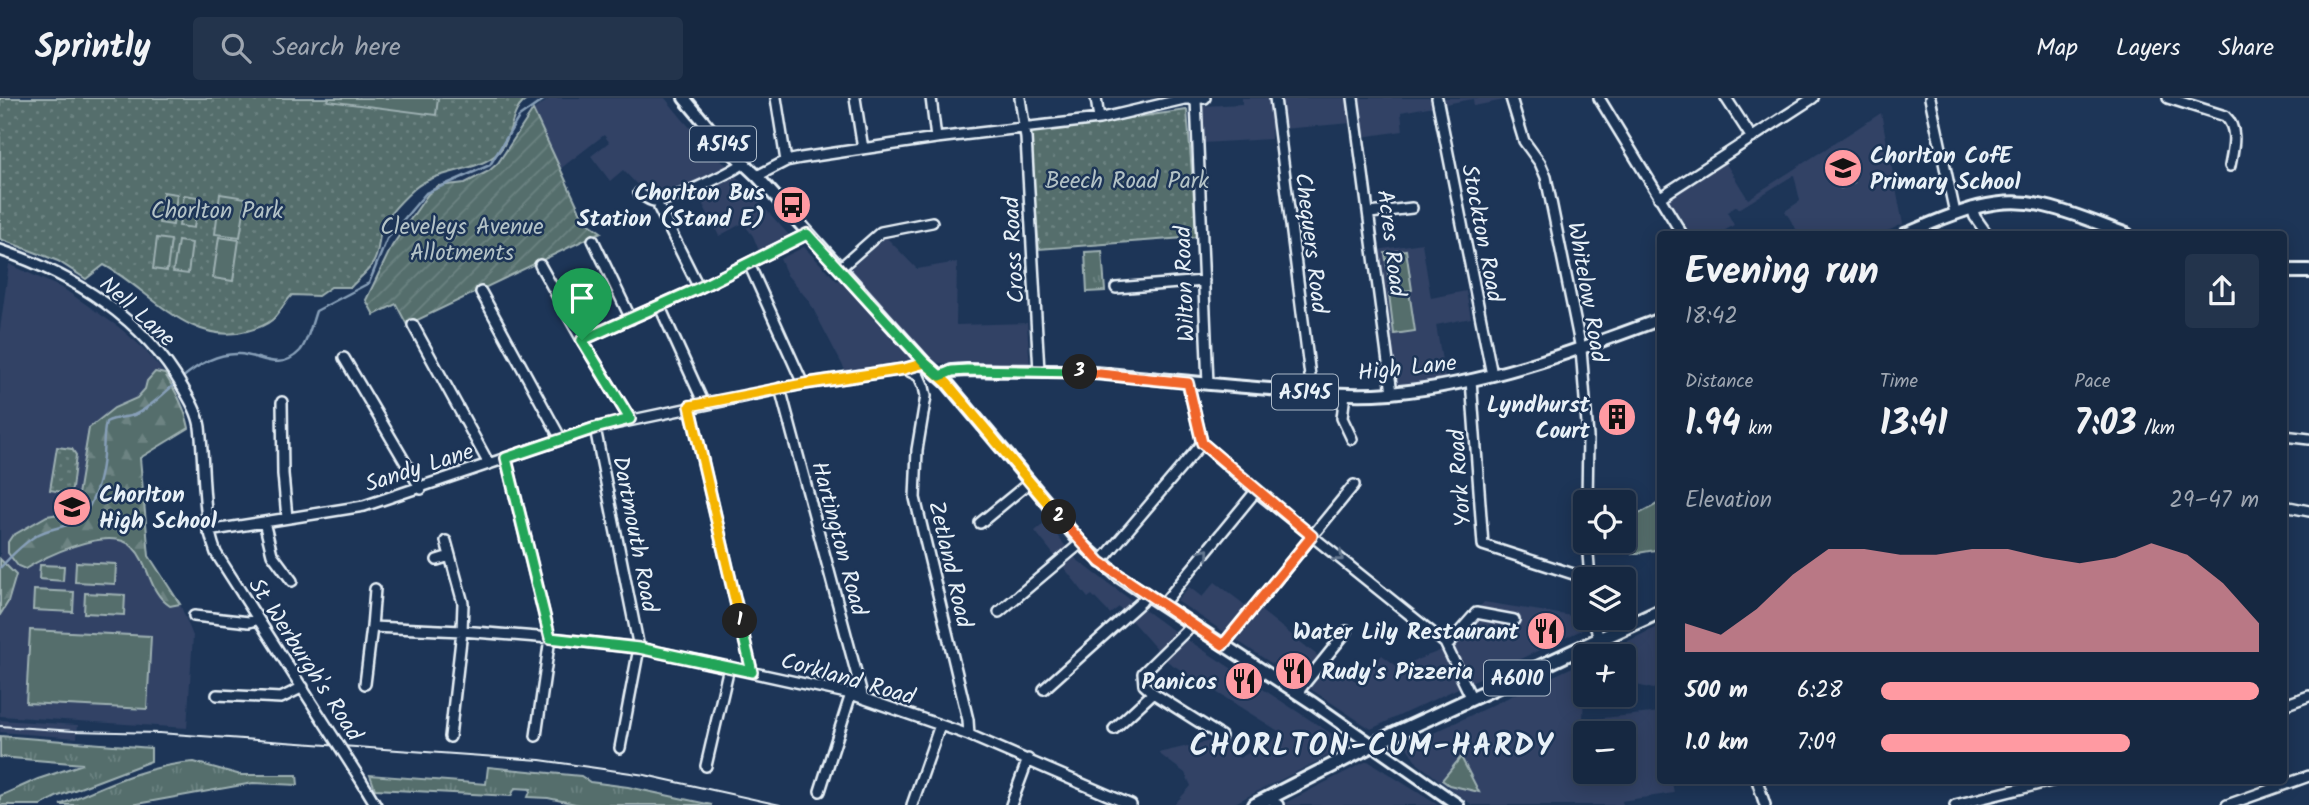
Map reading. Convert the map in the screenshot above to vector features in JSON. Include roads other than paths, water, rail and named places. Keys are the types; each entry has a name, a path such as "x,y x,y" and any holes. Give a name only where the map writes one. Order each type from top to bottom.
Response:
{"highway":[{"path":"2287,271 2309,271"},
{"name":"A6010","path":"1255,805 1274,801 1373,744 1657,613"}],"main road":[{"name":"A5145","path":"684,98 720,141 757,176 925,363 940,376"},
{"path":"1912,231 1955,213 2002,202 2037,204 2068,212 2119,231"},
{"name":"High Lane","path":"940,376 952,371 967,370 1092,372 1188,383 1312,392 1392,393 1492,375 1581,349 1657,320"},
{"path":"940,376 1100,562 1162,606 1373,744 1458,805"}],"street":[{"path":"776,98 786,161"},
{"path":"855,98 863,149"},
{"path":"931,98 936,138"},
{"name":"Cross Road","path":"1020,98 1025,128 1039,371"},
{"path":"1096,98 1099,119"},
{"path":"757,176 786,161 936,138 1099,119 1184,99 1205,98"},
{"name":"Chequers Road","path":"1275,98 1312,392"},
{"name":"Acres Road","path":"1353,98 1392,393"},
{"name":"Stockton Road","path":"1437,98 1492,375"},
{"name":"Whitelow Road","path":"1511,98 1524,141 1540,163 1546,177 1581,349 1588,437 1587,490"},
{"path":"1599,98 1680,231"},
{"path":"1726,98 1752,138"},
{"path":"1660,198 1813,98"},
{"path":"1930,98 1955,213"},
{"path":"2168,98 2225,116 2230,121 2234,134 2230,166"},
{"name":"Wilton Road","path":"1196,99 1208,384"},
{"path":"639,193 654,201 664,200 731,172 744,163"},
{"path":"659,208 699,288"},
{"path":"1370,213 1412,208"},
{"path":"1972,208 1985,231"},
{"path":"839,268 881,232 932,222"},
{"path":"582,340 660,307 807,234"},
{"path":"593,240 631,319"},
{"name":"Nell Lane","path":"0,250 56,272 105,303 151,343 176,374 189,396 200,426 208,531"},
{"path":"749,264 803,384"},
{"path":"540,265 630,419"},
{"path":"1116,288 1204,281"},
{"path":"481,292 561,439"},
{"path":"660,307 704,404"},
{"path":"413,325 489,464"},
{"path":"344,358 421,489"},
{"name":"Sandy Lane","path":"208,531 364,506 421,489 561,439 630,419 780,388 904,369 925,363"},
{"name":"Zetland Road","path":"904,369 919,376 925,390 915,467 915,498 968,720 969,735"},
{"name":"York Road","path":"1471,380 1483,545 1573,574"},
{"path":"1188,383 1202,443 1256,491 1447,646 1472,699"},
{"name":"Hartington Road","path":"780,388 863,698"},
{"path":"1345,394 1342,418 1352,439"},
{"path":"282,402 283,474 287,518"},
{"path":"690,406 752,672"},
{"name":"Dartmouth Road","path":"595,428 639,648"},
{"path":"2287,436 2309,439"},
{"path":"1100,562 1202,443"},
{"path":"506,458 550,638 536,736"},
{"path":"980,523 1030,482"},
{"path":"1223,645 1354,485"},
{"path":"1162,606 1256,491"},
{"path":"2287,507 2309,511"},
{"path":"264,522 272,554 279,567 292,581"},
{"name":"St Werburgh's Road","path":"208,531 216,553 376,805"},
{"path":"446,541 463,603 450,737"},
{"path":"999,612 1081,543"},
{"path":"437,560 450,556"},
{"path":"365,684 375,589"},
{"path":"1044,689 1146,595"},
{"path":"1447,646 1476,613 1514,620"},
{"path":"194,616 249,622 258,619"},
{"path":"1192,625 1143,673 1144,685 1221,736"},
{"name":"Corkland Road","path":"372,627 462,631 639,648 850,694 969,735 1131,805"},
{"path":"1597,630 1599,640"},
{"path":"1297,693 1347,631"},
{"path":"620,748 639,648"},
{"path":"706,766 729,667"},
{"path":"217,695 281,698 303,687"},
{"path":"1114,729 1153,693"},
{"path":"820,791 850,694"},
{"path":"2287,704 2309,696"},
{"path":"912,805 940,725"},
{"path":"1011,805 1028,759"},
{"path":"2287,784 2309,776"},
{"path":"1758,784 1765,805"},
{"path":"1955,805 2039,784"},
{"path":"2227,805 2286,784"}],"waterway":[{"path":"181,379 201,365 231,354 277,362 285,361 300,351 316,311 369,283 387,239 426,193 490,165 519,117 546,98"},
{"path":"0,568 37,535 82,517 91,504 99,479 106,422 140,412 176,383"}],"tram line":[{"path":"0,726 159,733 540,760 645,775 780,805"}],"place":[{"name":"Chorlton CofE Primary School","path":"1843,168"},
{"name":"Chorlton Bus Station (Stand E)","path":"792,205"},
{"name":"Lyndhurst Court","path":"1617,417"},
{"name":"Chorlton High School","path":"72,507"},
{"name":"Water Lily Restaurant","path":"1546,631"},
{"name":"Rudy's Pizzeria","path":"1294,671"},
{"name":"Panicos","path":"1244,681"}],"district":[{"name":"CHORLTON-CUM-HARDY","path":"1372,745"}],"park label":[{"name":"Beech Road Park","path":"1127,180"},
{"name":"Chorlton Park","path":"217,210"},
{"name":"Cleveleys Avenue Allotments","path":"462,239"}]}
